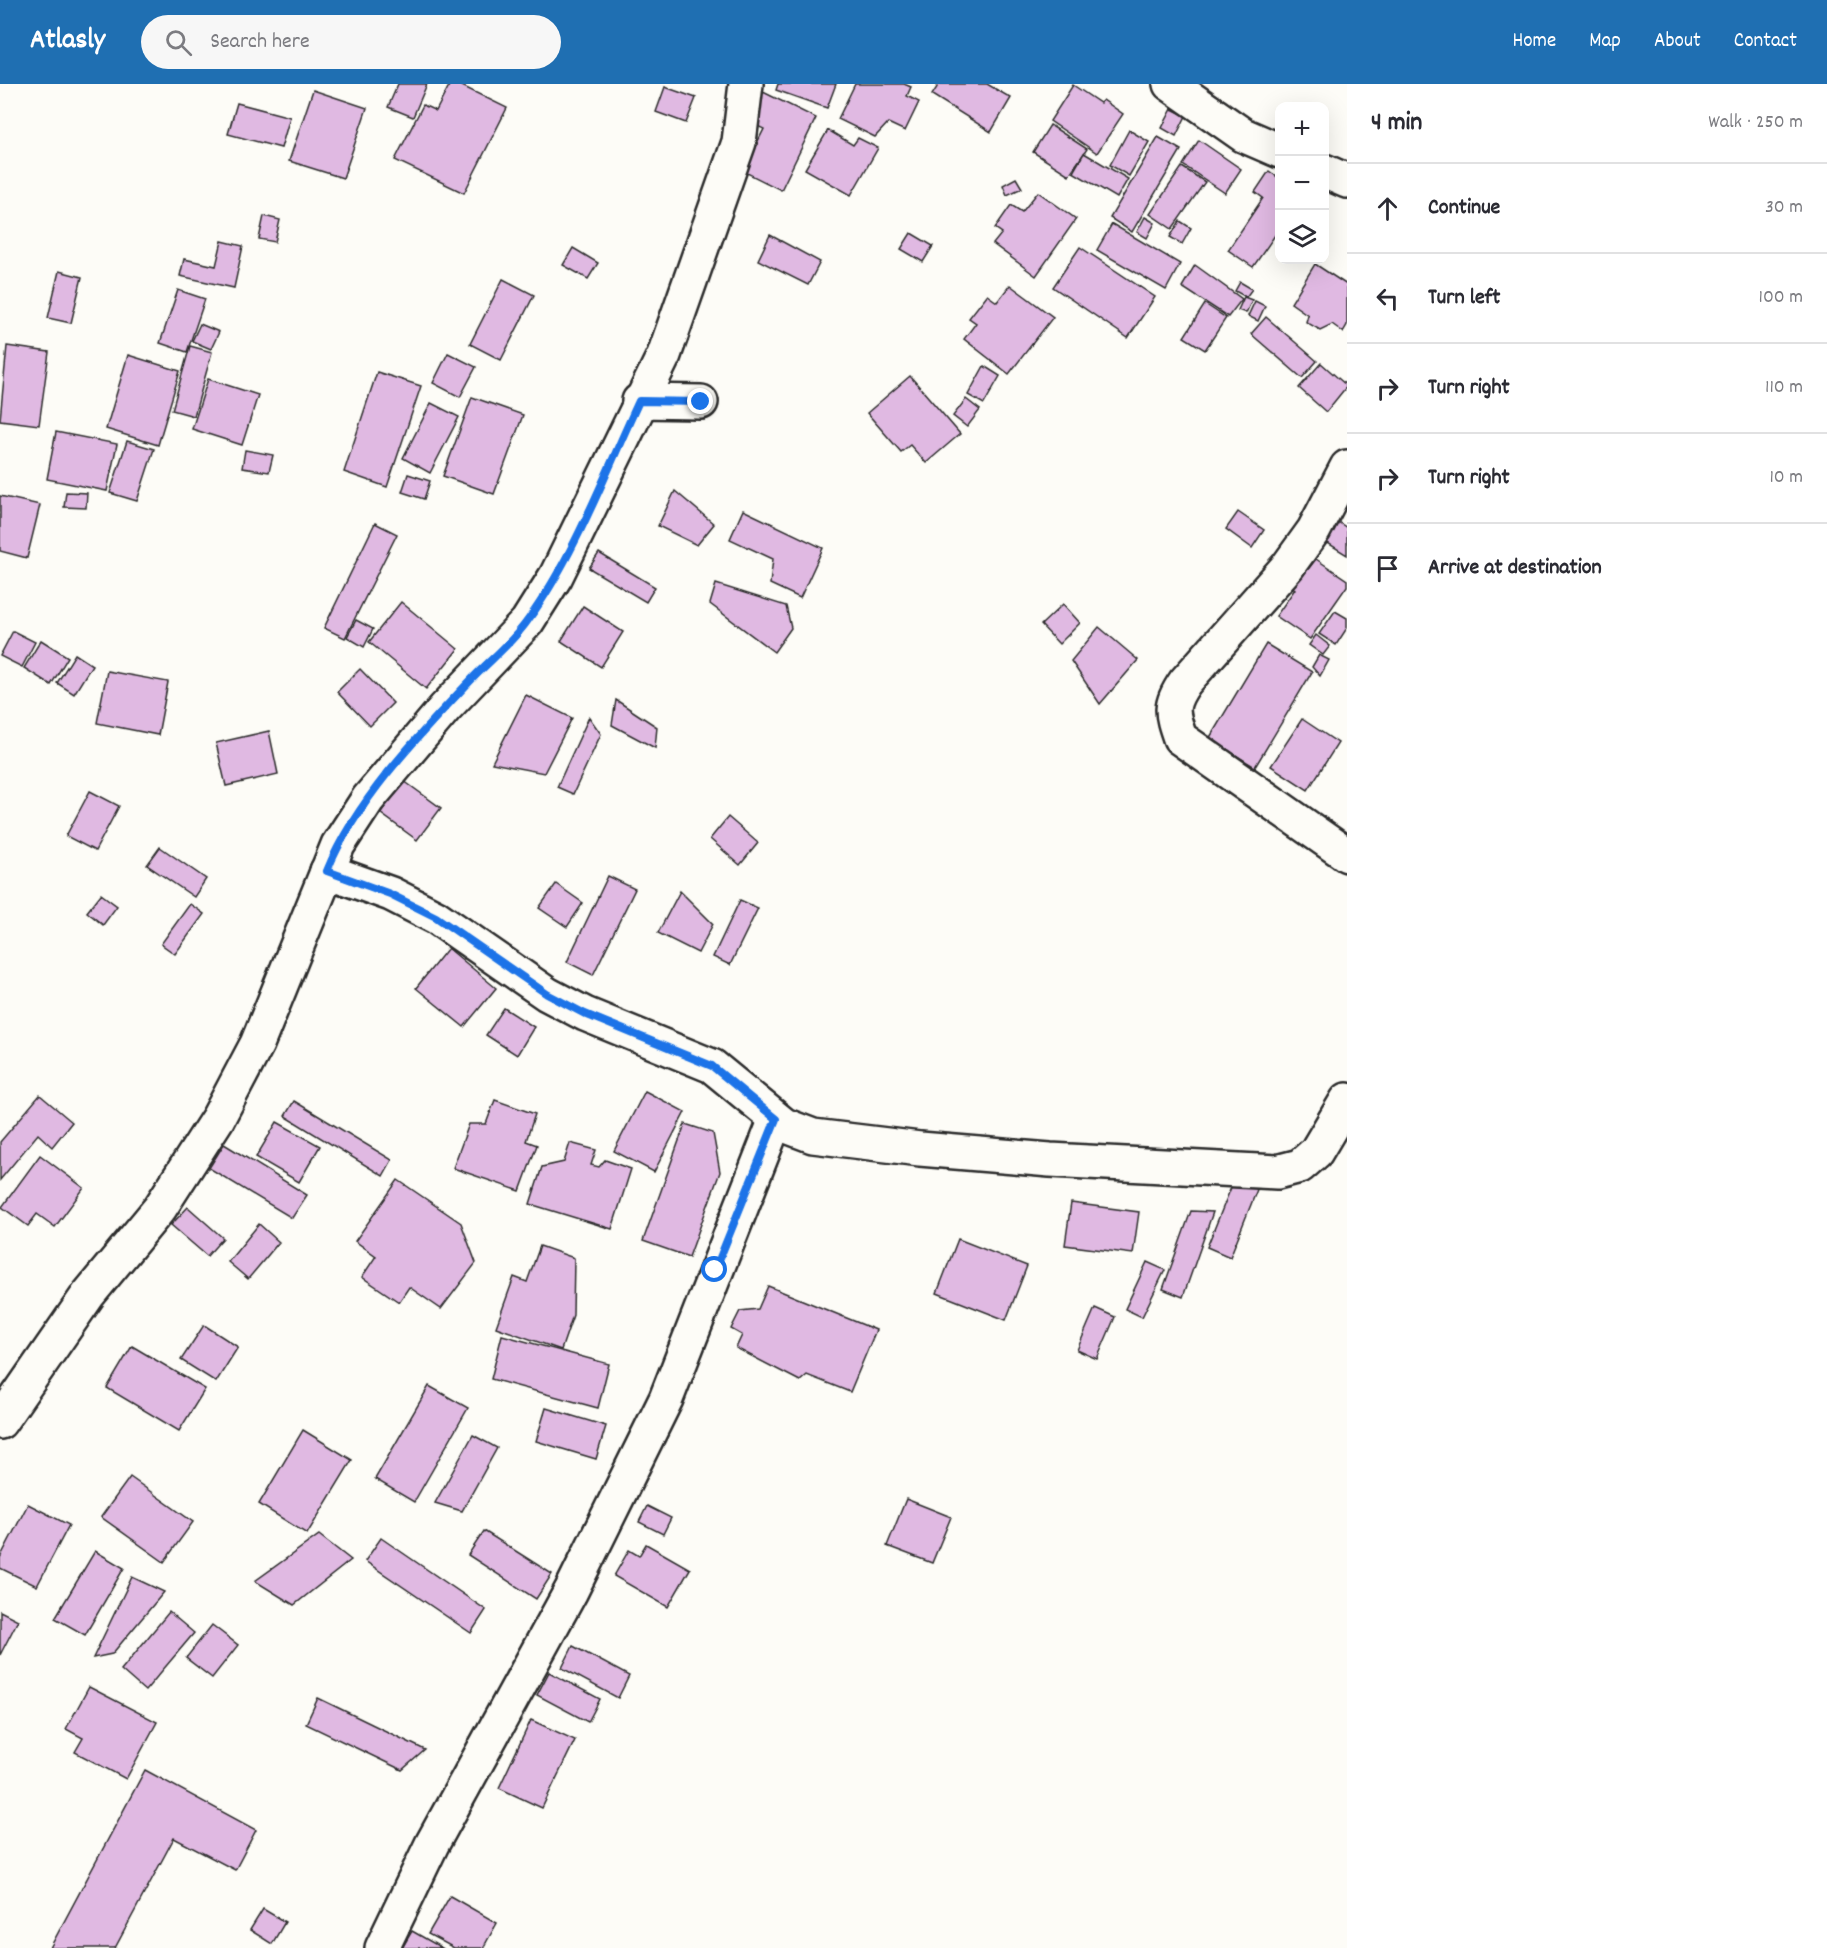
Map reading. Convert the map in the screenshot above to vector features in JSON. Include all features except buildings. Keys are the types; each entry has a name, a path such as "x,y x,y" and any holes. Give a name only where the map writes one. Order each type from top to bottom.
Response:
{"street":[{"path":"0,1422 88,1295 160,1208 218,1118 257,1044 338,845 368,799 445,708 527,622 556,576 639,401 664,354 739,142 746,84"},
{"path":"1170,84 1243,135 1275,149"},
{"path":"1329,173 1347,181"},
{"path":"639,401 701,402"},
{"path":"1347,467 1314,530 1288,566 1185,682 1173,701 1173,718 1180,738 1347,855"},
{"path":"327,871 390,894 436,917 547,994 585,1014 712,1066 776,1119 813,1136 920,1149 1130,1165 1277,1172 1300,1166 1316,1152 1347,1100"},
{"path":"382,1948 432,1844 571,1591 666,1399 776,1119"}],"route":[{"path":"701,402 639,401 556,576 527,622 445,708 368,799 338,845 327,871 390,894 436,917 487,950 547,994 585,1014 712,1066 776,1119 715,1270"}]}
